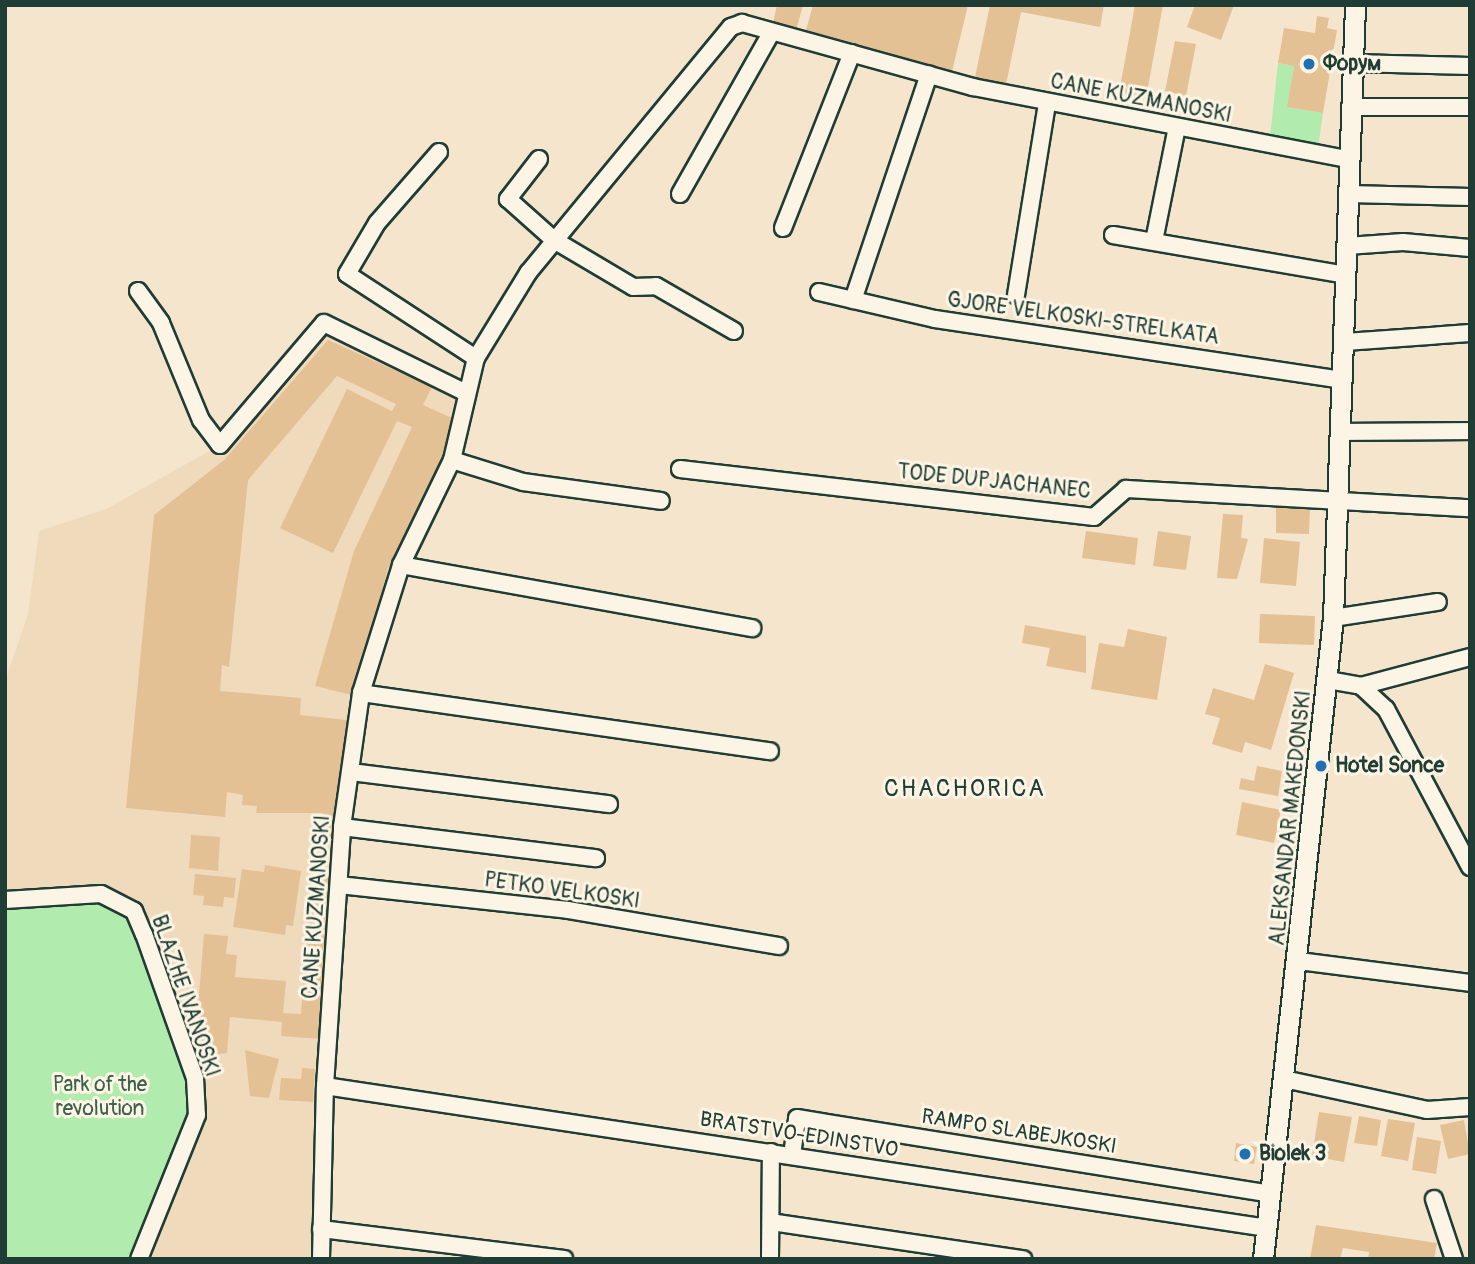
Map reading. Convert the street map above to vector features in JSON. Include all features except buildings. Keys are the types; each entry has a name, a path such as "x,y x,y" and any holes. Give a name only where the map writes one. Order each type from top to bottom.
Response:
{"street":[{"name":"ALEKSANDAR MAKEDONSKI","path":"1263,1259 1299,961 1333,618 1342,432 1348,159 1355,5"},
{"name":"CANE KUZMANOSKI","path":"321,1259 325,1086 342,827 361,693 401,565 452,460 464,425 464,392 476,358 554,240 731,27 742,23 771,33 1047,103 1348,159"},
{"path":"680,194 771,33"},
{"path":"783,228 852,53"},
{"path":"1353,63 1470,66"},
{"path":"853,299 929,74"},
{"path":"1016,295 1047,103"},
{"path":"1350,107 1470,107"},
{"path":"1154,241 1177,127"},
{"path":"439,152 377,223 347,274 476,358"},
{"path":"539,159 508,199 554,240 633,287 656,286 734,331"},
{"path":"1349,194 1470,197"},
{"path":"1113,235 1346,275"},
{"path":"1347,246 1403,242 1470,248"},
{"path":"138,290 161,323 201,420 220,445 324,323 464,392"},
{"name":"GJORE VELKOSKI-STRELKATA","path":"819,292 934,319 1343,380"},
{"path":"1345,342 1470,333"},
{"path":"1342,432 1470,431"},
{"path":"452,460 523,482 661,501"},
{"name":"TODE DUPJACHANEC","path":"680,469 1094,517 1126,489 1338,504"},
{"path":"1338,504 1470,508"},
{"path":"401,565 752,628"},
{"path":"1333,618 1438,601"},
{"name":"ALEKSANDAR MAKEDONSKI","path":"1328,680 1361,686 1470,657"},
{"path":"1361,686 1386,709 1416,757 1470,867"},
{"path":"361,693 770,751"},
{"path":"351,772 609,804"},
{"name":"PETKO VELKOSKI","path":"342,827 596,858"},
{"name":"PETKO VELKOSKI","path":"339,885 568,910 779,946"},
{"name":"BLAZHE IVANOSKI","path":"5,900 101,894 134,911 144,934 195,1078 197,1115 139,1259"},
{"name":"ALEKSANDAR MAKEDONSKI","path":"1299,961 1470,983"},
{"path":"1284,1079 1427,1110 1470,1107"},
{"name":"BRATSTVO-EDINSTVO","path":"325,1086 1267,1228"},
{"name":"RAMPO SLABEJKOSKI","path":"792,1155 797,1118 1271,1194"},
{"path":"770,1259 771,1152"},
{"path":"1434,1199 1454,1259"},
{"path":"771,1222 1024,1259"},
{"path":"321,1229 564,1259"}],"shaded area":[{"path":"324,323 464,392 381,627 351,772 321,1259 139,1259 5,900 5,681 28,614 39,531 106,509 220,445"}],"green space":[{"path":"1278,63 1294,66 1288,107 1323,113 1317,154 1269,146"},
{"name":"Park of the revolution","path":"101,894 134,911 177,1030 197,1115 139,1259 5,1259 5,900"}],"place":[{"name":"Форум","path":"1309,64"},
{"name":"Hotel Sonce","path":"1321,766"},
{"name":"Biolek 3","path":"1245,1154"}],"district":[{"name":"CHACHORICA","path":"965,789"}]}
